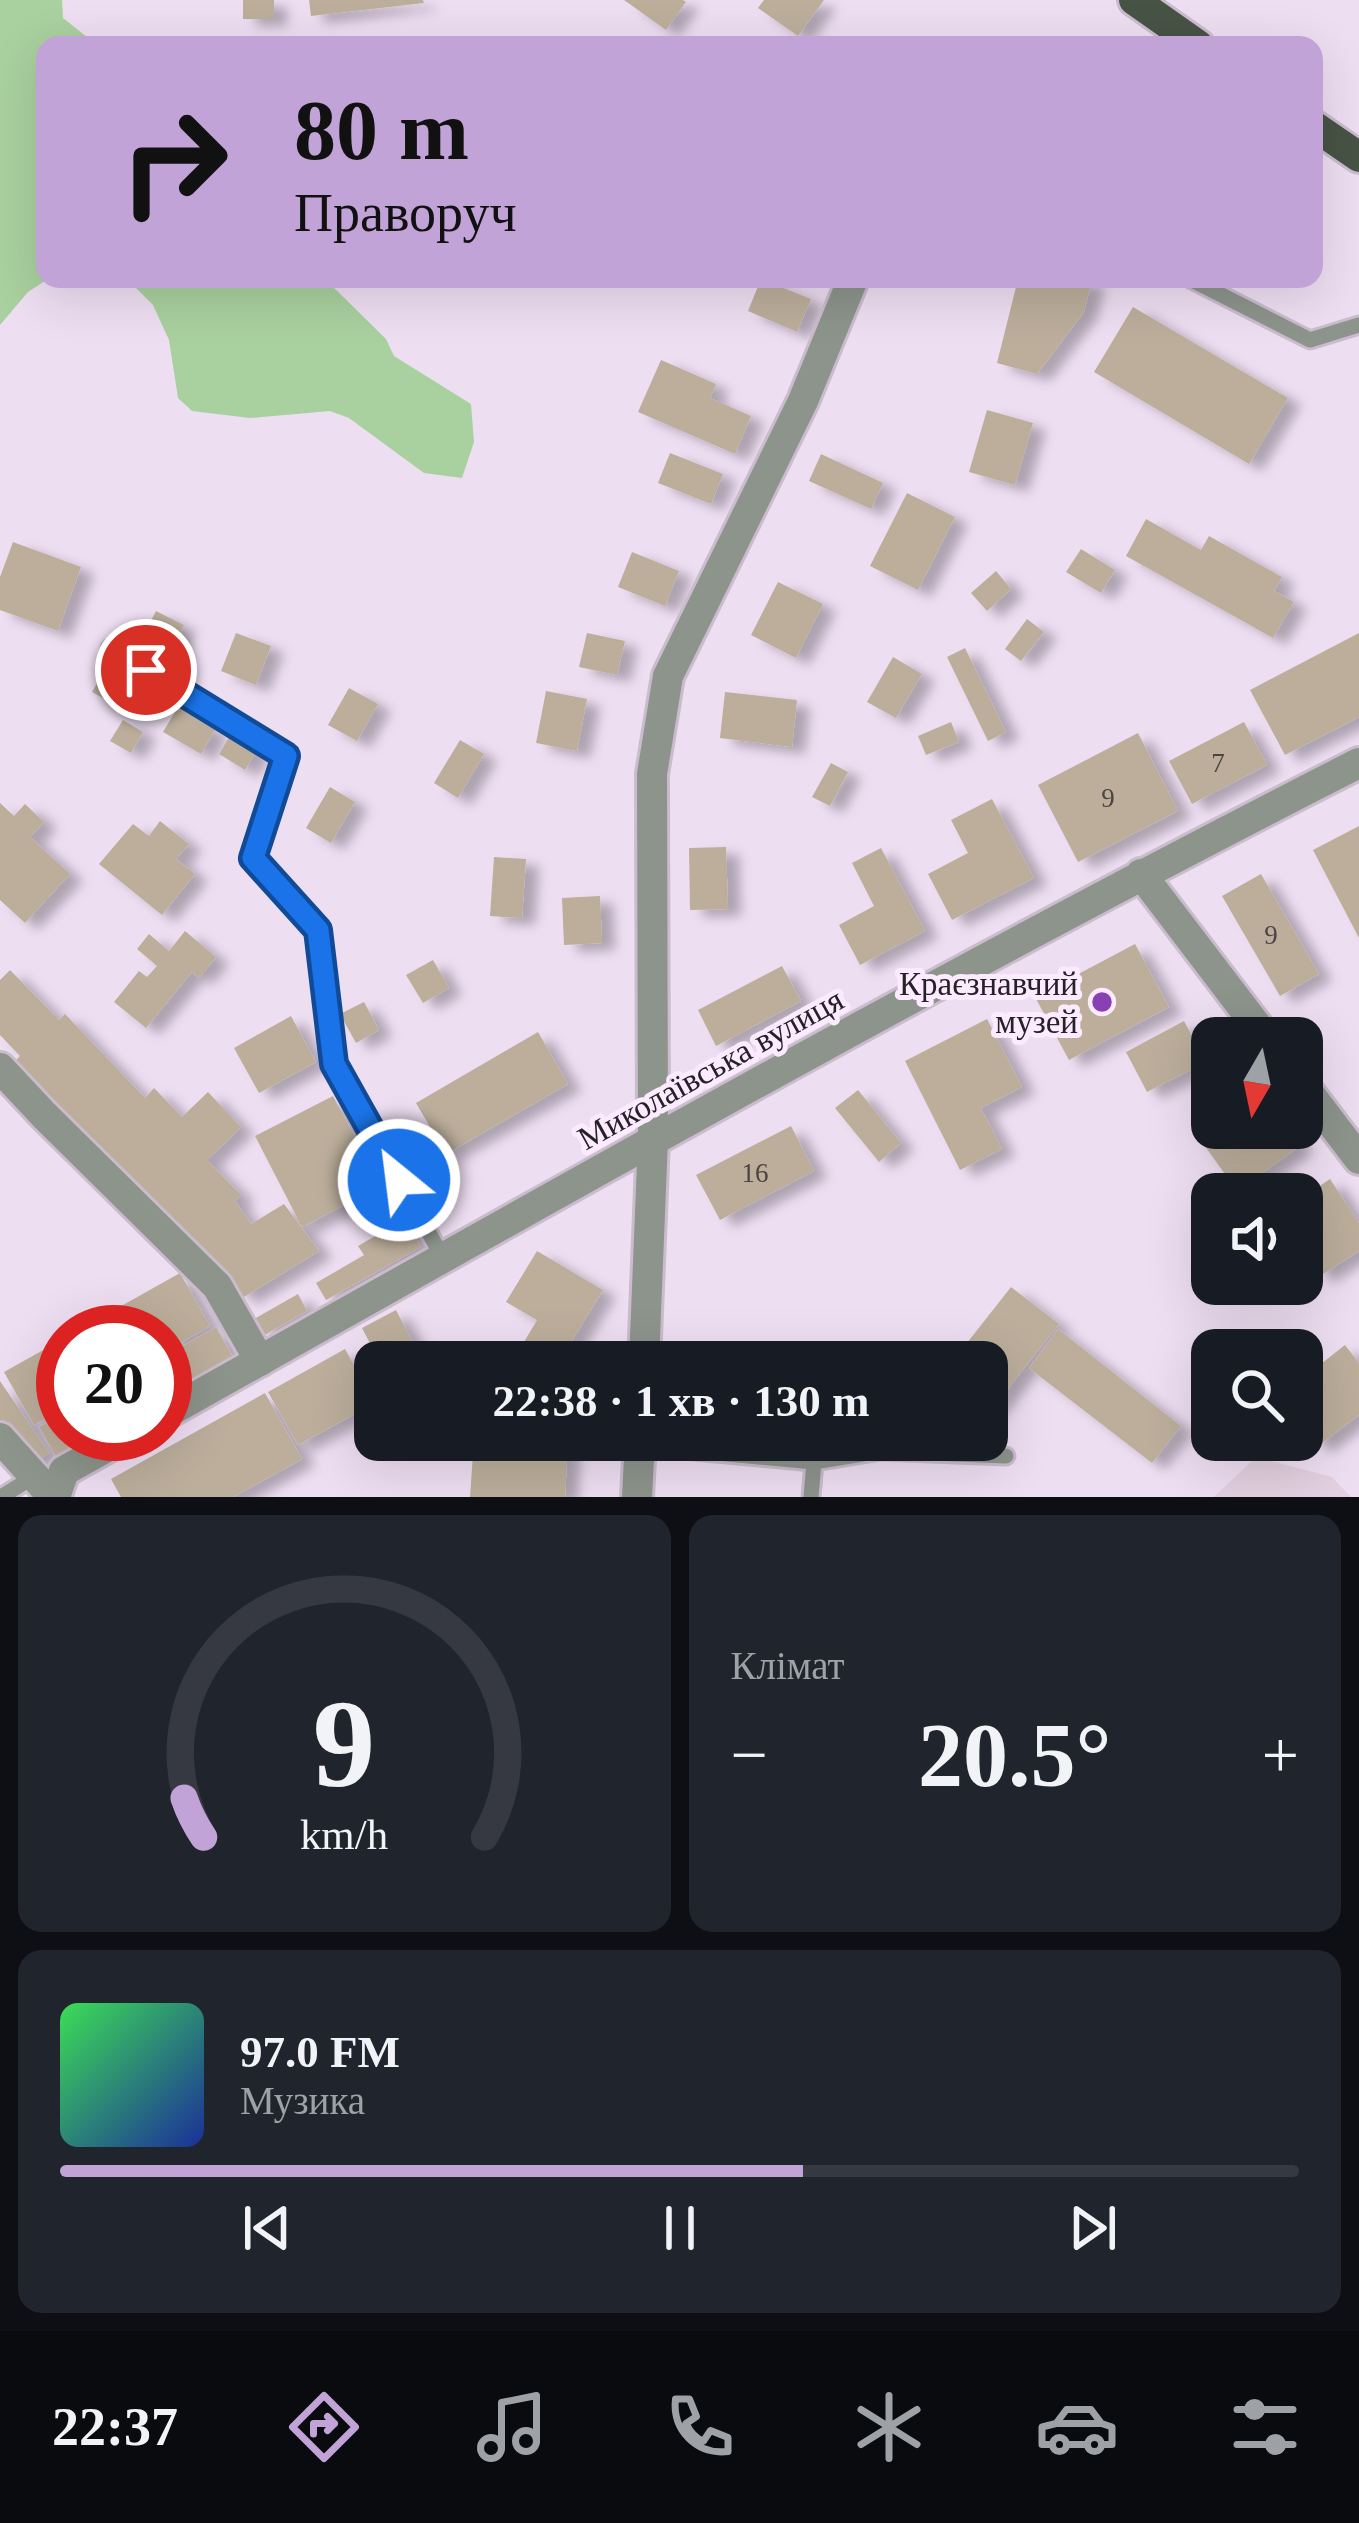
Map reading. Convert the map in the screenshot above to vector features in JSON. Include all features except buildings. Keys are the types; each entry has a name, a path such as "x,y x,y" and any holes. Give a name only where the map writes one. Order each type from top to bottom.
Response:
{"main road":[{"path":"1134,0 1185,36"},
{"path":"1323,132 1359,157"}],"street":[{"path":"645,1341 653,1139 652,774 668,676 803,401 849,288"},
{"name":"Миколаївська вулиця","path":"192,1399 653,1139 1141,874 1359,763"},
{"path":"1141,874 1250,1017"},
{"path":"0,1068 217,1286 260,1361"},
{"path":"1323,1112 1359,1159"},
{"path":"0,1438 47,1490 64,1471 82,1461"},
{"path":"637,1497 639,1461"}],"lane":[{"path":"1208,288 1310,340 1359,325"},
{"path":"110,648 286,756 253,858 318,930 334,1064 443,1258"},
{"path":"805,1461 820,1461"},
{"path":"811,1497 814,1462"},
{"path":"1,1497 47,1490"}],"shaded area":[{"path":"1252,1461 1271,1461 1332,1477 1351,1497 1214,1497"}],"green space":[{"path":"0,0 62,0 63,18 86,36 36,36 36,287 0,325"},
{"path":"136,288 334,288 386,339 394,356 471,404 474,442 462,478 424,473 349,418 330,411 250,418 192,411 178,398 169,340 153,305"}],"place":[{"name":"Краєзнавчий музей","path":"1102,1002"}],"route":[{"path":"146,670 286,756 253,858 318,930 334,1064 399,1180"}]}
